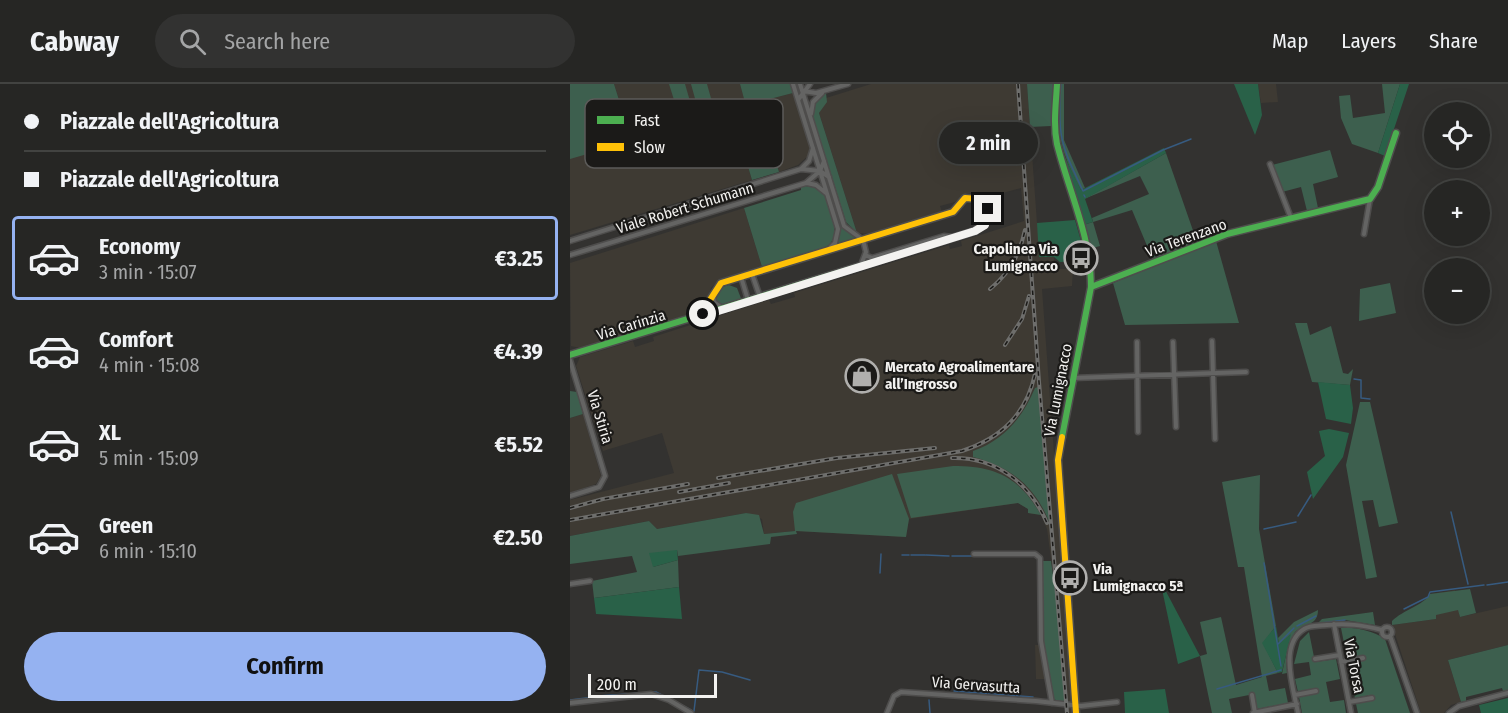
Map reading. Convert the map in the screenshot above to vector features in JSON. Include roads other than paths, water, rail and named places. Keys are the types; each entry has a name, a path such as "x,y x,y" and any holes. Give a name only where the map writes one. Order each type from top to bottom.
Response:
{"street":[{"path":"793,84 803,92 822,92 848,84"},
{"path":"793,84 838,234 831,247 820,253"},
{"path":"800,84 844,226 863,240 865,255 861,266"},
{"path":"798,100 810,84"},
{"name":"Via Lumignacco","path":"1057,84 1055,133 1088,254 1090,287 1058,460 1076,709"},
{"path":"810,117 813,102 822,92"},
{"path":"1364,234 1370,199 1376,191 1396,133"},
{"path":"801,169 809,161 813,147"},
{"name":"Viale Robert Schumann","path":"570,255 806,183 820,171 824,161"},
{"path":"1270,164 1291,218"},
{"name":"Viale Robert Schumann","path":"570,241 801,169 820,171 829,177"},
{"path":"806,183 816,185 828,195"},
{"name":"Via Carinzia","path":"570,357 953,237 985,225 988,213 982,201 975,197 965,198 950,213 863,240"},
{"name":"Via Terenzano","path":"1090,287 1227,234 1370,199"},
{"path":"865,255 872,258 944,236 953,237"},
{"path":"699,317 708,308 717,285 863,240"},
{"path":"752,274 760,297"},
{"path":"741,277 749,301"},
{"path":"713,292 714,302 725,309"},
{"path":"1212,341 1215,439"},
{"path":"1137,342 1138,432"},
{"path":"1173,342 1176,427"},
{"name":"Via Stiria","path":"570,357 603,468 604,481 596,488 570,496"},
{"path":"1072,378 1213,375 1246,372"},
{"path":"974,554 1035,554 1041,558 1041,641 1052,703"},
{"path":"570,584 590,581"},
{"name":"Via Torsa","path":"1334,624 1351,713"},
{"path":"1298,713 1289,666 1294,640 1307,627 1357,624 1382,630 1390,627 1392,632 1389,636 1417,713"},
{"path":"1382,630 1384,635 1389,636"},
{"path":"1315,659 1340,655"},
{"path":"1341,662 1363,658"},
{"path":"1295,695 1316,691"},
{"name":"Via Gervasutta","path":"887,713 894,696 901,692 1052,703 1076,709"},
{"path":"1449,713 1459,706 1508,693"},
{"path":"570,703 651,694 669,700 691,713"},
{"path":"1252,695 1254,713 1297,705"},
{"path":"1349,702 1372,698"},
{"path":"1076,709 1117,702"}],"waterway":[{"path":"1061,84 1060,129 1062,140 1083,191 1163,150 1191,139"},
{"path":"1354,379 1361,380 1361,398 1370,399"},
{"path":"1298,516 1311,495"},
{"path":"1451,512 1468,584"},
{"path":"1264,529 1296,522"},
{"path":"880,573 881,554"},
{"path":"902,555 909,555"},
{"path":"911,555 925,555"},
{"path":"926,555 949,556"},
{"path":"952,556 1023,556"},
{"path":"1264,563 1281,666"},
{"path":"1487,585 1508,582"},
{"path":"1404,609 1428,597 1430,592 1484,585"},
{"path":"1297,626 1316,616"},
{"path":"1321,623 1345,620"},
{"path":"1278,644 1294,628"},
{"path":"694,711 699,670 722,672 750,680"},
{"path":"1217,689 1281,670"},
{"path":"954,691 1033,697"},
{"path":"598,696 656,692 691,710"},
{"path":"570,700 594,697"},
{"path":"929,700 930,713"}],"railway":[{"path":"1018,84 1039,382 1067,713"},
{"path":"990,289 1013,263 1025,230"},
{"path":"1005,345 1022,319 1029,296"},
{"path":"570,520 962,451 989,439 1010,423 1025,402 1035,374"},
{"path":"718,478 837,458 935,448"},
{"path":"952,458 983,462 1010,476 1031,496 1047,523"},
{"path":"679,492 729,483"},
{"path":"570,508 603,499 688,484"}],"place":[{"name":"Capolinea Via Lumignacco","path":"1081,258"},
{"name":"Mercato Agroalimentare all’Ingrosso","path":"862,376"},
{"name":"Via Lumignacco 5ª","path":"1070,578"}]}
